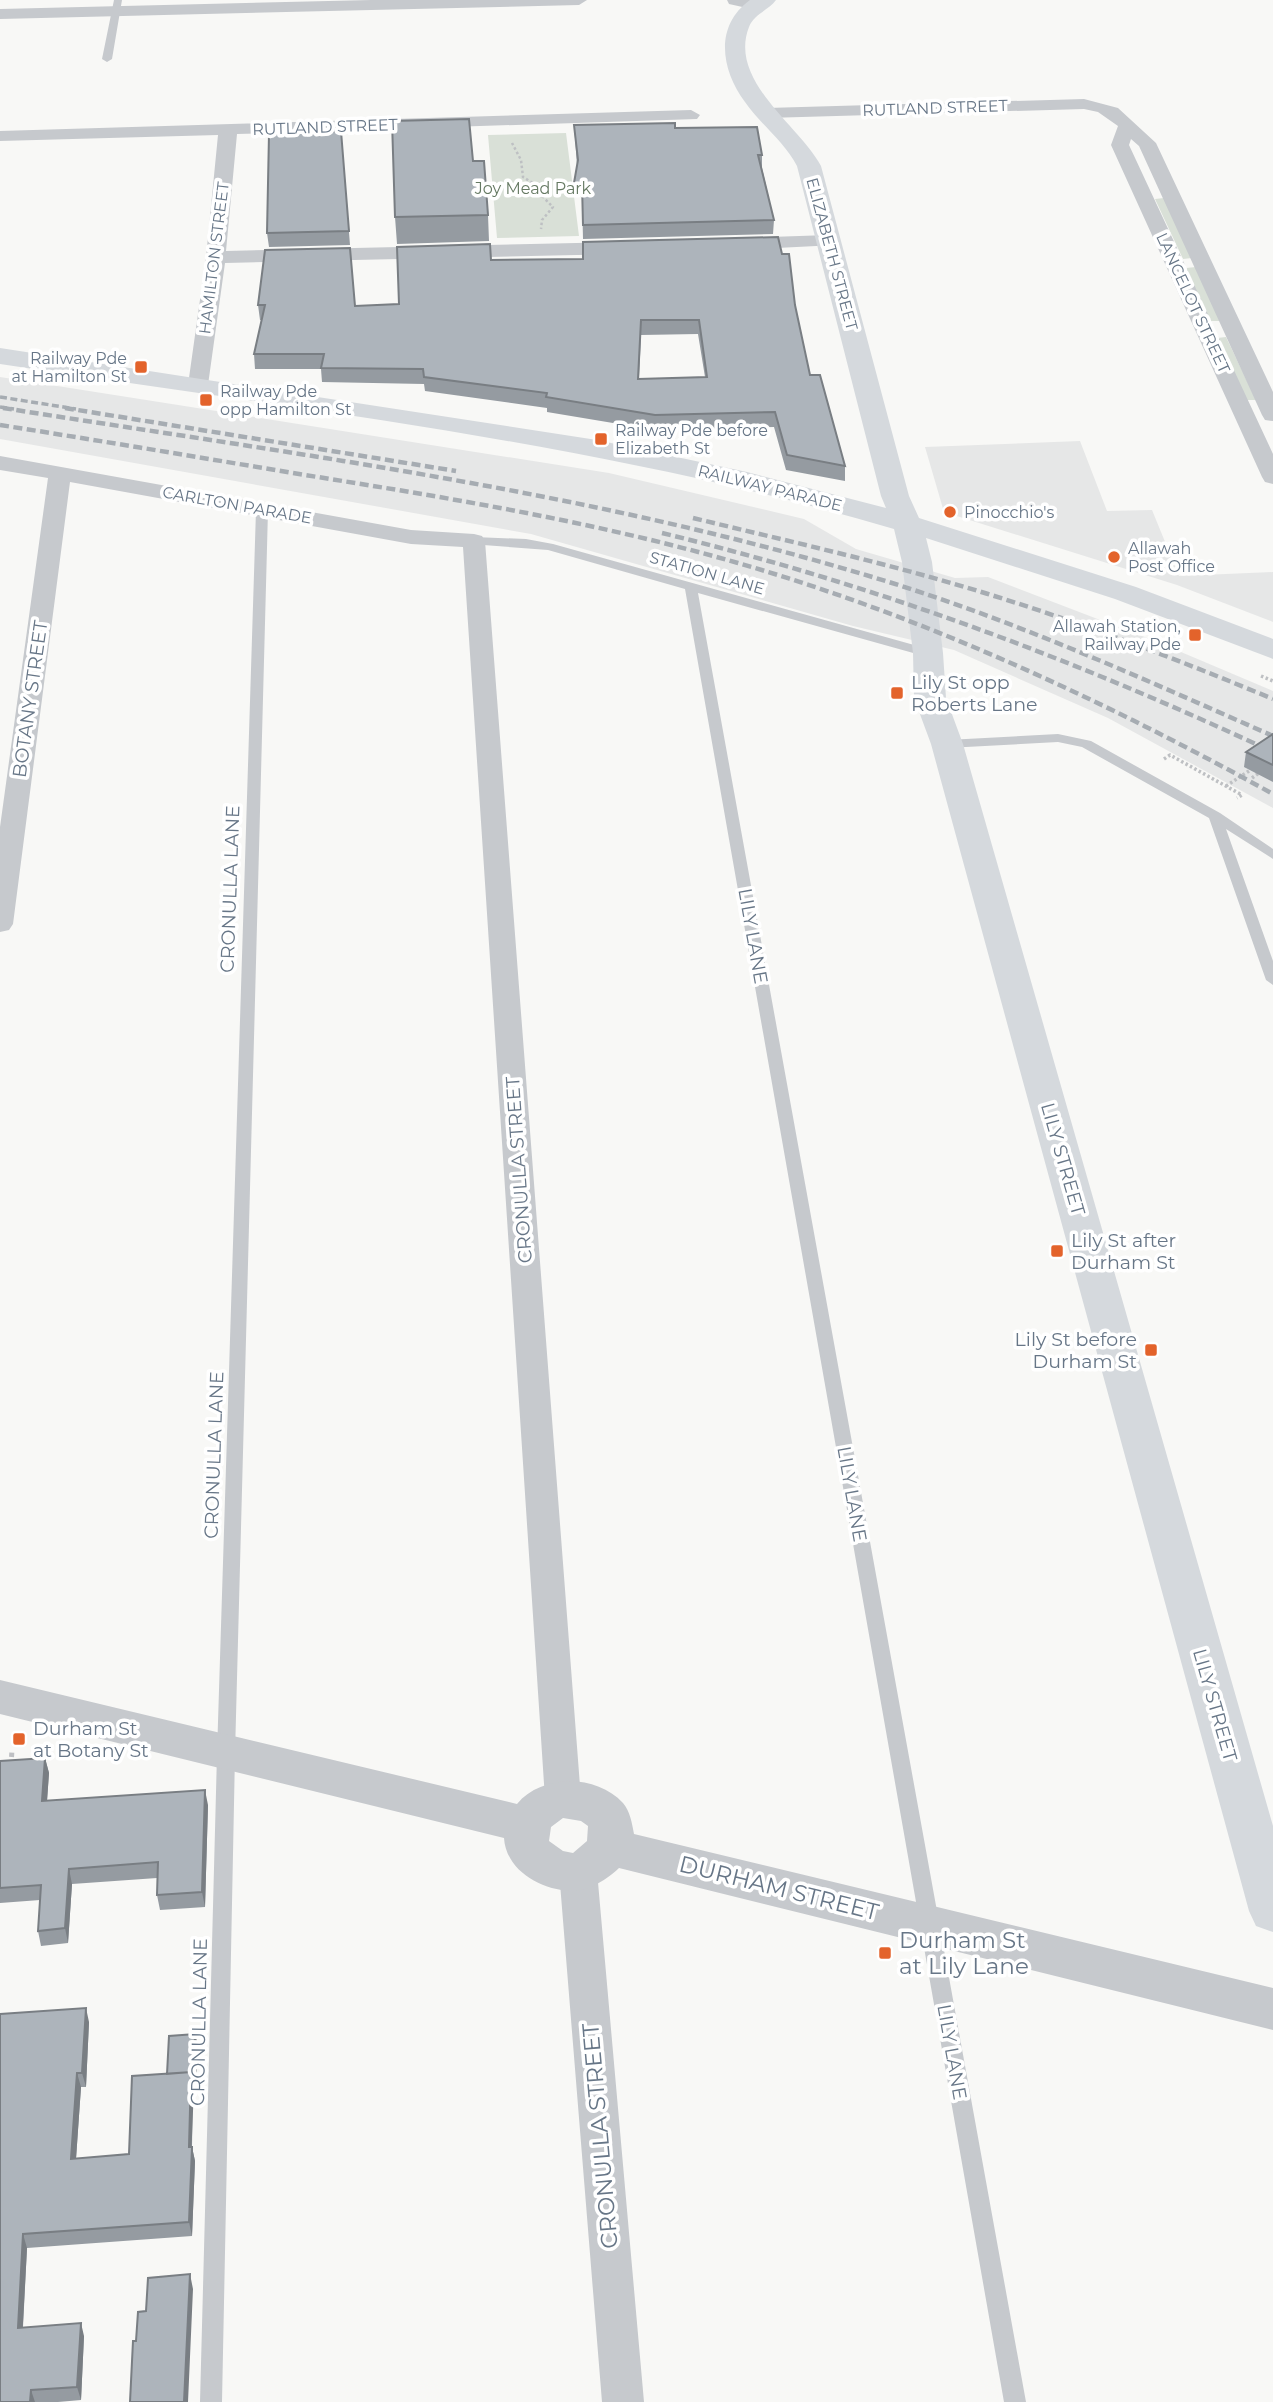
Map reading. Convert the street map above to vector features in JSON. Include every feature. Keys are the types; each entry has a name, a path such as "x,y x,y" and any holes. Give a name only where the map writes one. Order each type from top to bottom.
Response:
{"main road":[{"name":"ELIZABETH STREET","path":"752,2 738,27 735,39 745,84 767,113 792,138 809,166 895,496 908,525"},
{"name":"RAILWAY PARADE","path":"0,356 503,432 628,455 749,482 1001,551 1093,582 1273,650"},
{"name":"LILY STREET","path":"908,525 917,562 928,649 930,698 947,744 1273,1911"}],"street":[{"path":"0,14 117,5 579,0"},
{"name":"RUTLAND STREET","path":"767,113 1084,104 1104,106"},
{"name":"LANCELOT STREET","path":"1104,106 1118,115 1126,127 1147,143 1273,415"},
{"name":"RUTLAND STREET","path":"0,136 691,115"},
{"name":"LANCELOT STREET","path":"1126,127 1120,145 1273,477"},
{"name":"HAMILTON STREET","path":"198,385 216,257 228,130"},
{"path":"719,245 829,241"},
{"path":"216,257 638,247"},
{"name":"CARLTON PARADE","path":"0,463 431,540 474,541"},
{"name":"BOTANY STREET","path":"0,924 60,473"},
{"name":"CRONULLA STREET","path":"474,541 563,1799"},
{"path":"0,1697 527,1825"},
{"path":"563,1799 578,1799 592,1803 603,1811 613,1834 594,1859 555,1870 537,1860 528,1850 527,1825 540,1807 563,1799"},
{"name":"CRONULLA STREET","path":"594,1859 623,2402"},
{"name":"DURHAM STREET","path":"594,1859 929,1925 1273,2009"}],"lane":[{"path":"107,59 117,5"},
{"name":"CRONULLA LANE","path":"211,2402 226,1754 262,510"},
{"name":"STATION LANE","path":"474,541 526,543 549,547 928,649"},
{"name":"LILY LANE","path":"691,586 1015,2402"},
{"path":"947,744 1044,738 1072,740 1098,750 1215,816 1273,855"},
{"path":"1215,816 1273,980"}],"path":[{"path":"533,120 531,134 511,143 521,160 523,177 539,187 542,196 553,207 541,225 544,250"},
{"path":"1164,759 1170,755 1242,795 1237,798"},
{"path":"1226,786 1257,765"},
{"path":"1252,778 1264,769 1268,773"},
{"path":"10,1776 12,1749"}],"shaded area":[{"path":"0,377 609,473 804,519 856,549 955,578 988,577 1155,641 1273,691 1273,808 1108,718 954,650 853,626 531,534 0,439"},
{"path":"1080,441 1107,511 1152,510 1179,576 1273,572 1273,622 1177,585 944,512 925,447"}],"green space":[{"name":"Joy Mead Park","path":"566,133 579,236 497,238 488,135"},
{"path":"1164,198 1192,258 1183,259 1155,199"},
{"path":"1196,267 1220,321 1210,321 1186,268"},
{"path":"1226,337 1256,400 1246,400 1217,338"}],"building":[{"path":"469,119 473,161 484,161 488,215 395,217 392,121"},
{"path":"675,123 675,128 757,127 762,155 758,155 774,220 583,225 582,184 574,183 578,160 574,125"},
{"path":"341,131 349,231 267,233 269,134"},
{"path":"778,237 782,254 789,254 795,305 810,375 820,375 845,466 787,455 775,412 655,415 546,397 547,393 424,377 423,369 321,368 324,354 254,354 265,305 258,305 265,250 350,248 355,306 399,304 397,247 490,244 491,260 583,259 583,242","holes":["641,320 699,320 707,377 638,379"]},
{"path":"1273,734 1273,765 1246,752"},
{"path":"45,1758 42,1801 205,1790 202,1892 157,1895 158,1862 69,1869 65,1928 38,1931 41,1885 0,1888 0,1761"},
{"path":"86,2008 82,2073 77,2073 71,2159 129,2154 132,2076 191,2072 189,2222 23,2234 18,2328 81,2323 77,2387 31,2390 30,2402 0,2402 0,2014"},
{"path":"195,2034 194,2074 167,2074 169,2036"},
{"path":"190,2274 184,2402 130,2402 133,2341 136,2341 138,2312 146,2311 148,2278"}],"railway":[{"path":"0,397 76,409"},
{"path":"0,407 14,409"},
{"path":"3,408 451,479 673,524 783,552 892,583 989,616 1085,654 1273,736"},
{"path":"65,408 456,471"},
{"path":"0,425 523,512 631,535 738,563 808,585 945,635 1078,694 1273,794"},
{"path":"693,518 878,563 988,594 1132,643 1273,699"},
{"path":"662,533 820,576 973,627 1124,686 1273,752"}],"place":[{"name":"Railway Pde at Hamilton St","path":"141,367"},
{"name":"Railway Pde opp Hamilton St","path":"206,400"},
{"name":"Railway Pde before Elizabeth St","path":"601,439"},
{"name":"Pinocchio's","path":"950,512"},
{"name":"Allawah Post Office","path":"1114,557"},
{"name":"Allawah Station, Railway Pde","path":"1195,635"},
{"name":"Lily St opp Roberts Lane","path":"897,693"},
{"name":"Lily St after Durham St","path":"1057,1251"},
{"name":"Lily St before Durham St","path":"1151,1350"},
{"name":"Durham St at Botany St","path":"19,1739"},
{"name":"Durham St at Lily Lane","path":"885,1953"}]}
